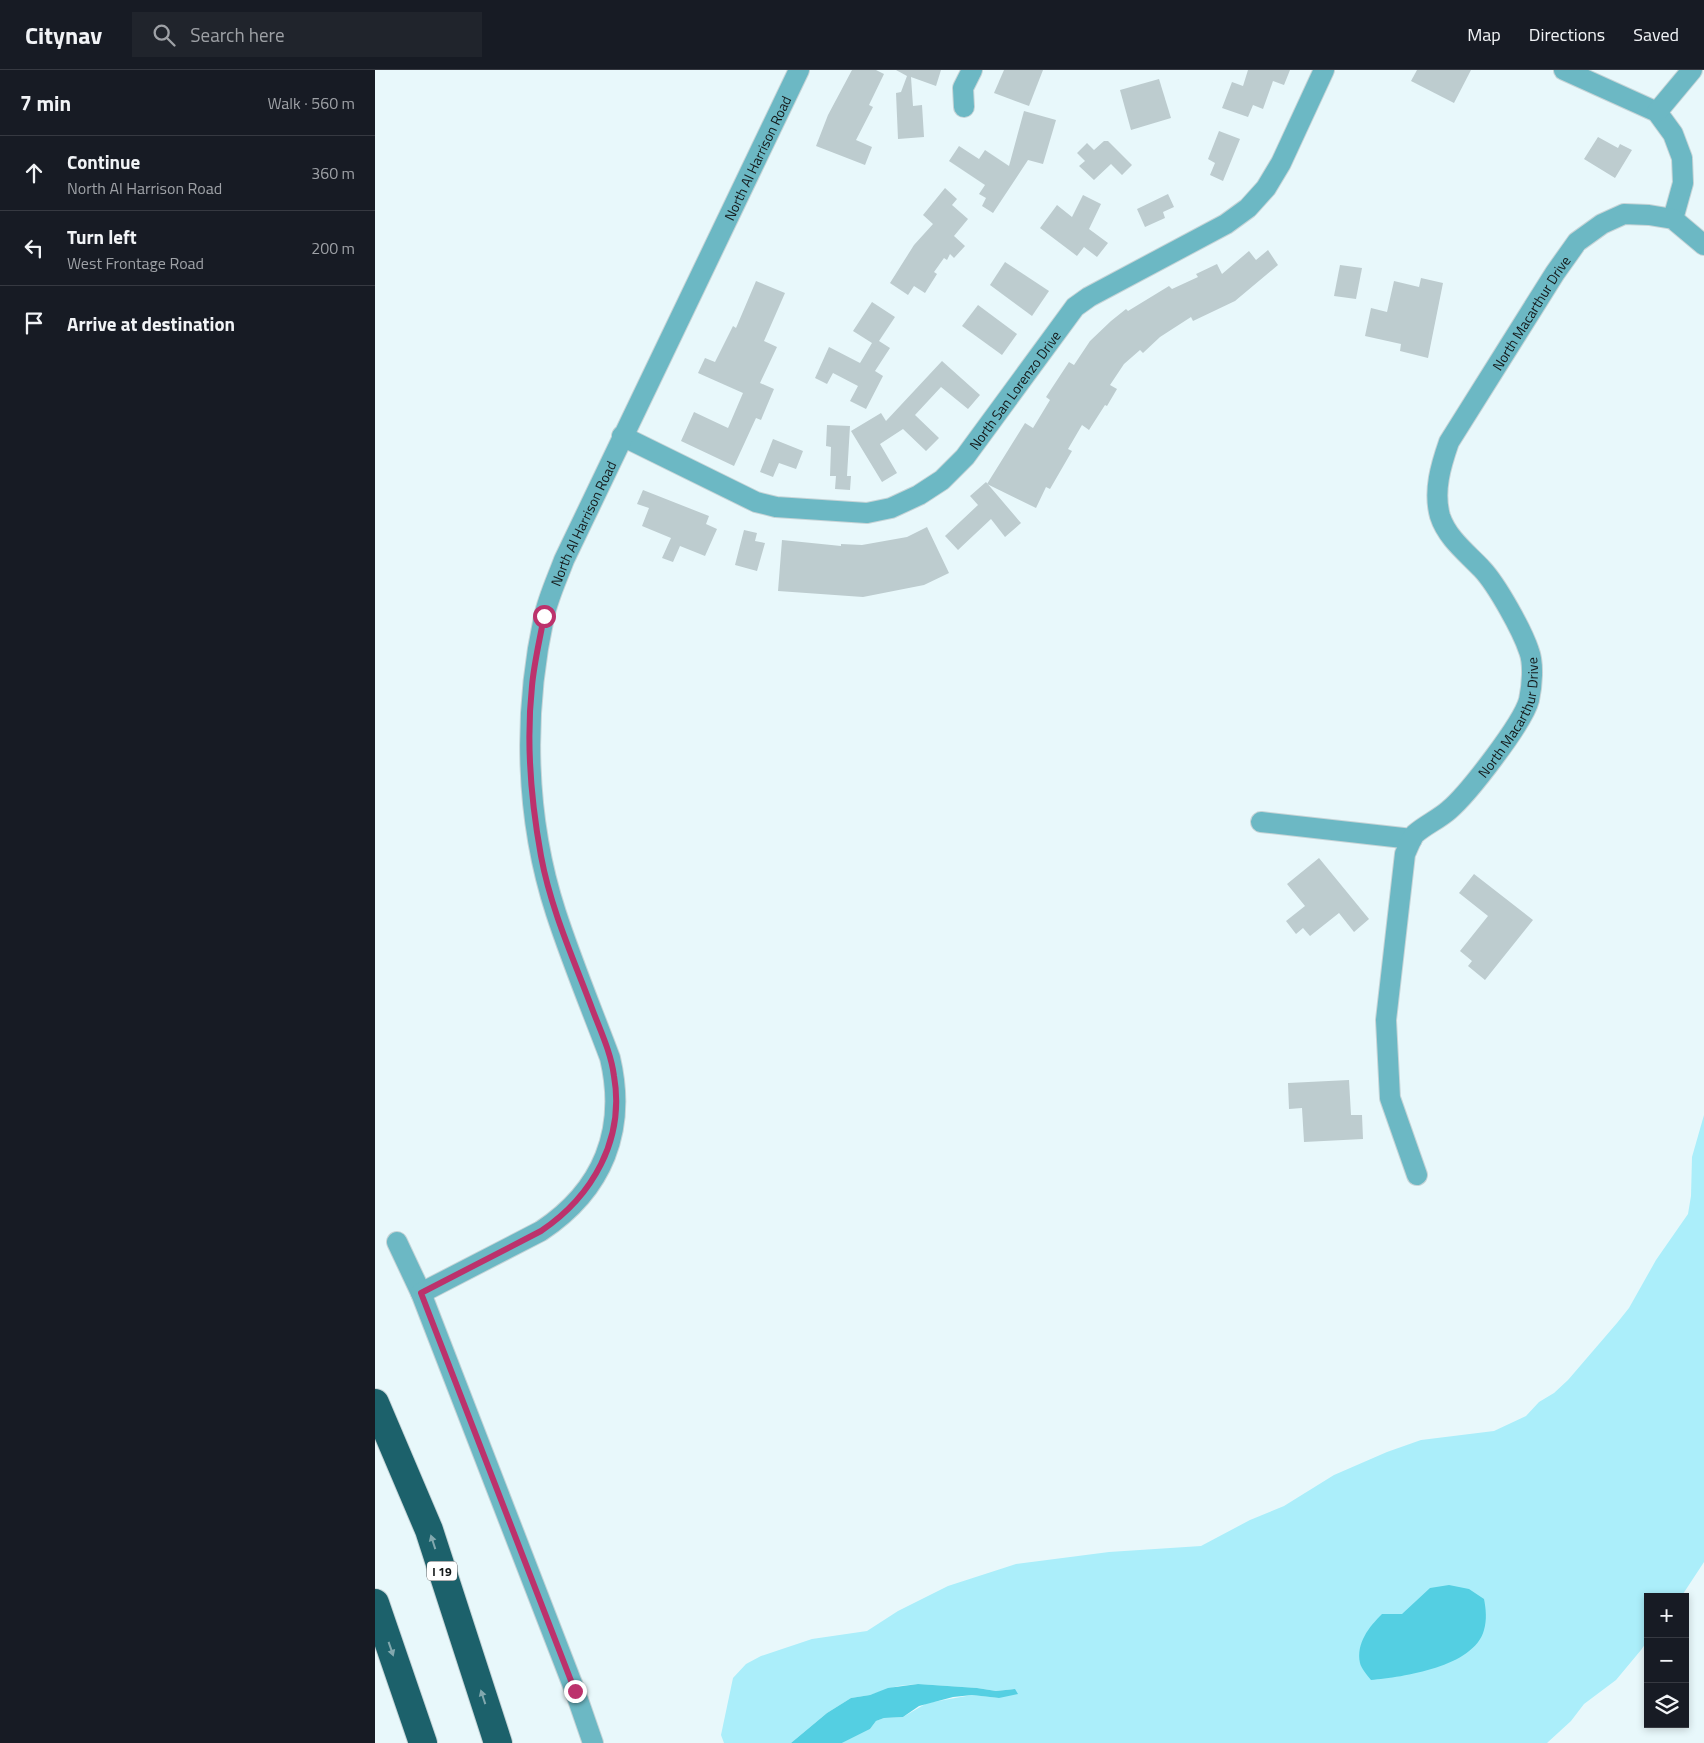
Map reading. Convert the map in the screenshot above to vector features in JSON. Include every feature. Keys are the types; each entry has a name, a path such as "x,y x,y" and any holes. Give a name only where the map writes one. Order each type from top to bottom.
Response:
{"highway":[{"name":"I 19","path":"375,1403 429,1530 498,1743"},
{"path":"375,1603 423,1743"}],"street":[{"name":"North Al Harrison Road","path":"421,1293 557,1221 570,1209 593,1180 609,1148 616,1112 615,1076 611,1058 556,912 544,866 535,808 529,752 532,687 544,616 564,560 799,70"},
{"path":"964,108 963,88 972,70"},
{"name":"North San Lorenzo Drive","path":"622,436 730,491 756,502 775,507 867,513 891,508 919,495 942,480 965,457 1075,308 1089,296 1225,224 1248,208 1266,188 1281,163 1323,70"},
{"path":"1564,70 1657,112 1673,134 1682,158 1683,183 1673,219 1704,245"},
{"path":"1657,112 1692,70"},
{"name":"North Macarthur Drive","path":"1412,839 1414,835 1451,809 1493,758 1518,723 1529,700 1530,652 1508,609 1484,571 1453,539 1440,516 1439,471 1449,442 1555,273 1577,242 1602,224 1624,214 1649,215 1673,219"},
{"path":"1261,822 1412,839 1405,854 1386,1020 1390,1098 1417,1175"},
{"path":"397,1242 421,1293 575,1691 593,1743"}],"shaded area":[{"path":"1704,1115 1704,1562 1684,1593 1644,1593 1644,1646 1616,1680 1584,1704 1571,1721 1547,1743 842,1743 870,1729 876,1721 884,1718 903,1717 927,1703 972,1695 999,1698 1014,1689 996,1691 918,1684 898,1686 870,1695 851,1698 827,1713 791,1743 724,1743 721,1735 733,1678 746,1664 761,1656 812,1639 867,1631 898,1611 948,1586 1016,1564 1109,1552 1201,1546 1250,1520 1284,1506 1334,1475 1387,1452 1421,1440 1494,1431 1526,1416 1539,1402 1554,1393 1568,1380 1629,1308 1656,1260 1688,1214 1691,1196 1692,1157"},
{"path":"1449,1585 1469,1589 1484,1599 1486,1622 1478,1643 1467,1653 1436,1668 1418,1673 1371,1680 1360,1663 1359,1656 1362,1642 1373,1624 1382,1614 1402,1614 1430,1588"},
{"path":"918,1684 996,1691 1015,1689 1018,1694 999,1698 972,1695 953,1697 919,1706 903,1717 884,1718 876,1721 870,1729 842,1743 791,1743 827,1713 851,1698 870,1695 888,1688"}],"building":[{"path":"852,70 876,70 884,74 869,105 873,107 856,140 872,147 865,165 816,146 828,115"},
{"path":"896,70 941,70 936,86 911,77 913,106 922,105 924,137 898,139 896,93 901,92 907,76"},
{"path":"1004,70 1043,70 1029,106 994,93"},
{"path":"1248,70 1290,70 1284,85 1273,81 1263,109 1253,105 1248,117 1222,108 1232,82 1243,86"},
{"path":"1417,70 1471,70 1454,103 1411,81"},
{"path":"1159,79 1171,118 1131,130 1120,90"},
{"path":"1024,111 1056,120 1043,164 1028,160 993,213 982,206 986,198 979,194 985,185 949,161 959,146 979,159 985,150 1009,166"},
{"path":"1219,131 1240,139 1223,181 1210,175 1215,163 1208,159"},
{"path":"1598,137 1618,148 1620,144 1632,150 1615,178 1584,159"},
{"path":"1104,141 1108,141 1132,165 1122,175 1111,164 1094,180 1079,166 1085,161 1077,153 1087,143 1094,150"},
{"path":"945,188 957,199 952,205 968,219 954,236 965,246 954,258 950,254 947,260 944,258 934,272 937,274 925,293 914,286 908,295 890,283 914,245 933,224 923,215"},
{"path":"1168,194 1174,207 1163,212 1165,218 1145,227 1137,209"},
{"path":"1083,195 1101,204 1089,229 1108,243 1097,257 1084,247 1077,256 1040,228 1057,205 1072,217"},
{"path":"1268,250 1278,265 1235,301 1193,321 1191,317 1160,337 1143,353 1140,350 1124,364 1110,385 1117,389 1107,406 1105,405 1089,430 1082,425 1068,449 1072,451 1050,489 1046,487 1036,508 987,484 1025,423 1033,428 1050,400 1046,397 1069,362 1074,365 1090,341 1111,321 1126,309 1128,311 1169,286 1172,289 1198,277 1196,274 1217,264 1222,274 1249,251 1256,260"},
{"path":"1005,262 1049,291 1032,316 990,285"},
{"path":"1340,265 1362,268 1356,299 1334,296"},
{"path":"1421,278 1443,283 1428,358 1400,351 1401,344 1365,336 1371,308 1387,312 1394,281 1419,287"},
{"path":"756,281 785,293 764,341 777,347 760,383 774,389 761,420 756,418 734,466 681,441 694,412 728,428 743,393 698,373 705,358 715,362 733,326 736,328"},
{"path":"872,302 895,317 879,341 890,348 875,371 883,376 866,409 850,401 858,386 833,373 827,384 815,378 829,347 860,363 872,343 853,331"},
{"path":"978,305 1017,334 1002,355 962,326"},
{"path":"942,361 980,395 968,409 941,387 915,415 939,438 926,451 903,429 880,444 897,473 882,482 851,431 881,413 886,421"},
{"path":"827,425 850,426 847,476 851,476 850,490 835,489 836,476 830,476 831,447 826,446"},
{"path":"773,439 803,451 796,469 779,463 773,477 760,472"},
{"path":"986,482 1021,523 1005,537 991,519 958,550 945,536 978,505 970,496"},
{"path":"643,490 709,516 706,524 717,529 705,556 680,546 673,562 662,558 671,538 642,526 649,508 637,504"},
{"path":"927,527 949,573 924,585 863,597 778,591 782,540 841,546 841,544 862,545 907,537"},
{"path":"744,530 757,533 755,541 765,543 757,571 735,565"},
{"path":"1319,858 1369,919 1354,932 1339,913 1310,936 1303,928 1296,934 1286,921 1305,906 1287,884"},
{"path":"1474,874 1533,920 1485,980 1468,966 1472,961 1460,951 1488,916 1459,893"},
{"path":"1349,1080 1351,1115 1362,1115 1363,1139 1304,1142 1302,1108 1289,1109 1288,1083"}],"route":[{"path":"544,616 532,687 529,752 541,857 556,912 611,1058 616,1094 613,1130 609,1148 593,1180 583,1195 557,1221 421,1293 575,1691"}]}
